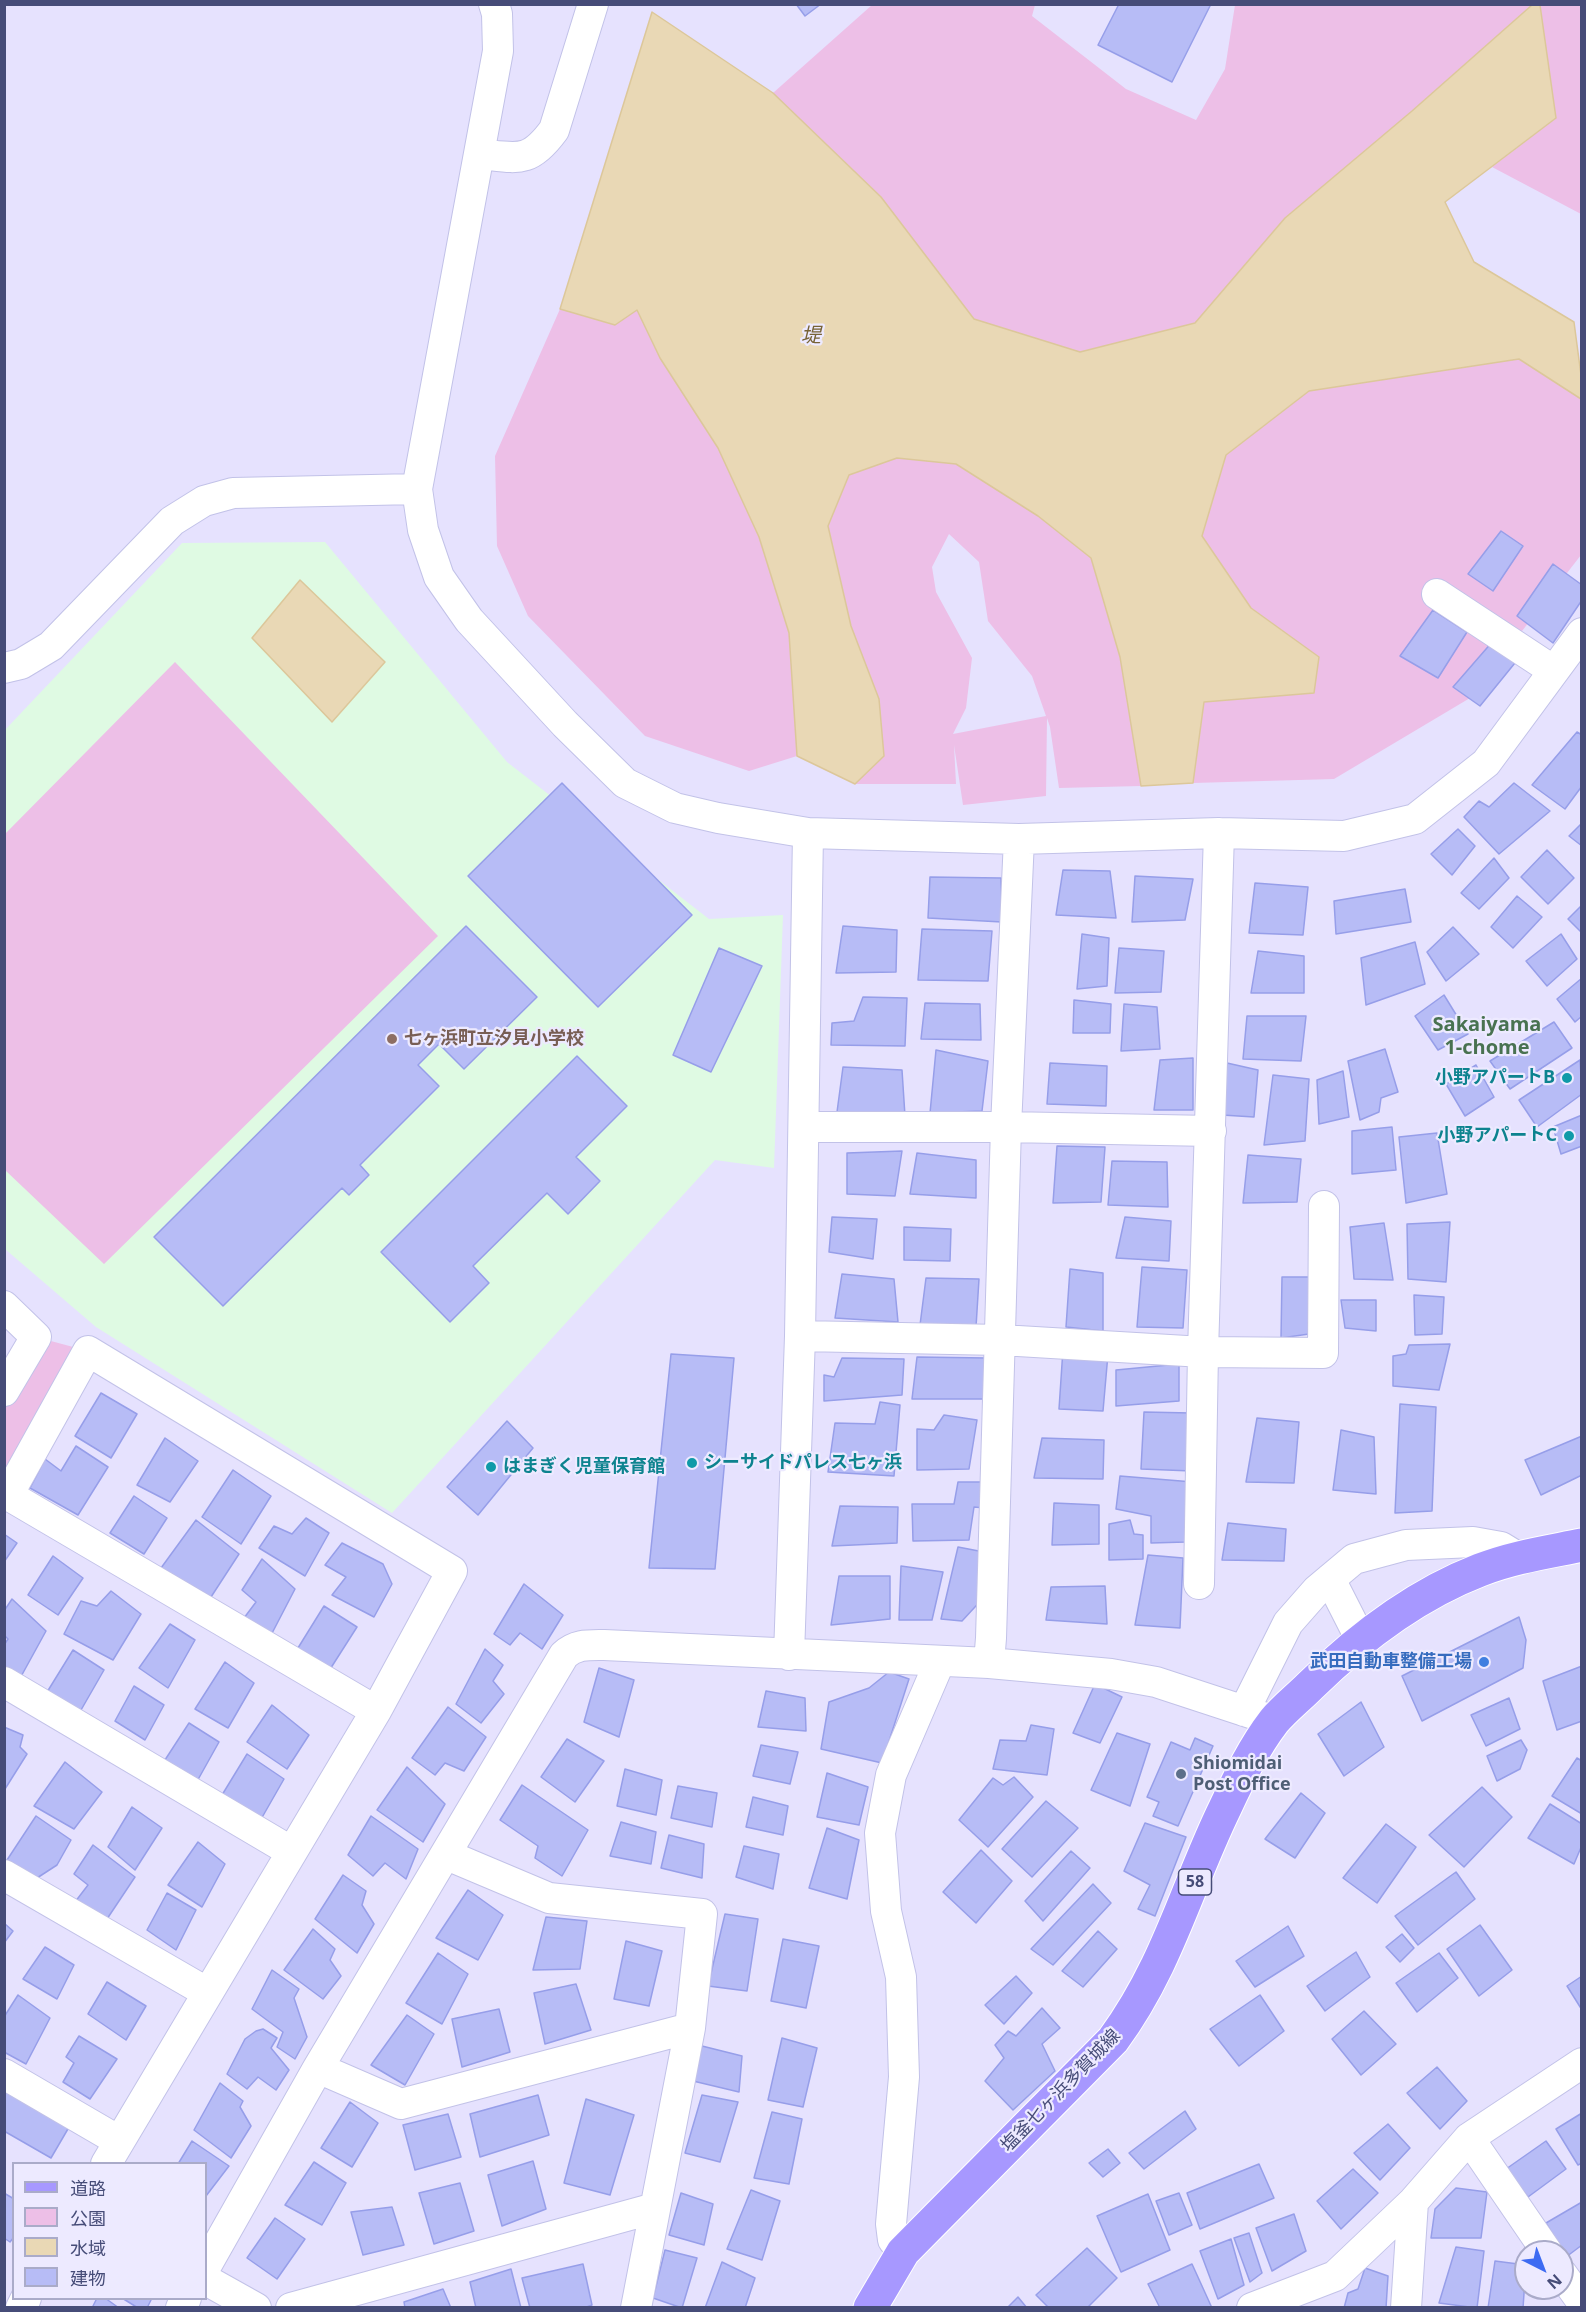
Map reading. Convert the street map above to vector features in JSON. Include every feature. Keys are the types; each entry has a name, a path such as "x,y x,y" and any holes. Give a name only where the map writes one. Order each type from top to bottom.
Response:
{"main road":[{"name":"塩釜七ヶ浜多賀城線","path":"870,2307 903,2252 1113,2040 1135,2011 1172,1938 1224,1810 1248,1761 1260,1716 1380,1624 1431,1593 1481,1570 1519,1558 1581,1545"}],"street":[{"path":"494,4 497,14 498,51 417,489 423,530 439,577 469,620 565,724 625,783 675,808 718,818 808,833 1019,839 1219,833 1344,836 1415,819 1486,763 1581,633"},
{"path":"480,154 520,158 541,147 554,130 593,4"},
{"path":"4,668 21,664 51,646 172,521 204,501 233,493 417,489"},
{"path":"1437,594 1554,671"},
{"path":"789,1655 805,1127 808,833"},
{"path":"1199,1584 1203,1352 1219,833"},
{"path":"989,1663 992,1626 1006,1127 1019,839"},
{"path":"805,1127 1006,1127 1210,1131"},
{"path":"800,1336 1001,1340 1203,1352 1323,1353 1324,1206"},
{"path":"4,1306 36,1337 4,1391"},
{"path":"4,2074 112,2152 375,1711 452,1571 87,1351 8,1495 375,1711"},
{"path":"207,2264 318,2068 447,1856 564,1655 571,1649 580,1645 989,1663 1111,1674 1144,1680 1260,1716 1288,1623 1317,1590 1354,1559 1406,1545 1473,1542 1501,1547 1519,1558"},
{"path":"1330,1579 1361,1640"},
{"path":"903,2252 893,2240 891,2224 904,2077 901,1977 886,1911 880,1833 891,1775 940,1661"},
{"path":"4,1682 292,1852"},
{"path":"447,1856 549,1898 702,1914 690,2028 636,2307"},
{"path":"4,1875 208,1993"},
{"path":"318,2068 401,2104 690,2028"},
{"path":"1252,2307 1335,2276 1413,2202 1469,2138 1581,2063"},
{"path":"1469,2138 1539,2240"},
{"path":"1406,2307 1413,2202"},
{"path":"291,2307 655,2208"},
{"path":"207,2281 256,2307"}],"shaded area":[{"name":"七ヶ浜町立汐見小学校","path":"325,542 507,762 709,919 783,915 774,1168 715,1160 392,1513 96,1327 5,1249 4,731 182,543"}],"green space":[{"path":"872,5 1035,5 1032,16 1126,89 1196,120 1225,69 1235,5 1532,5 1412,111 1285,218 1195,323 1080,352 974,319 881,197 773,93"},
{"path":"1540,5 1581,5 1581,214 1492,167 1556,118"},
{"path":"560,309 614,325 637,309 660,358 718,448 759,537 789,633 797,756 749,771 645,736 528,616 497,546 495,456"},
{"path":"1519,359 1581,399 1581,555 1470,698 1334,779 1193,783 1204,702 1314,693 1319,657 1251,608 1202,536 1226,455 1309,391"},
{"path":"897,458 956,464 1038,516 1091,558 1120,657 1141,786 1059,788 1047,718 1046,796 963,805 954,745 956,784 855,784 884,756 879,699 851,626 828,526 849,475","holes":["949,534 979,562 988,621 1032,676 1046,716 953,734 966,708 972,658 936,592 932,567"]},
{"path":"175,662 438,936 104,1264 5,1170 5,834"},
{"path":"36,1337 88,1351 5,1495 5,1391"}],"water":[{"name":"堤","path":"1532,5 1540,5 1556,118 1445,202 1474,262 1574,322 1581,375 1581,399 1519,359 1309,391 1226,455 1202,536 1251,608 1319,657 1314,693 1204,702 1193,783 1141,786 1120,657 1091,558 1038,516 956,464 897,458 849,475 828,526 851,626 879,699 884,756 855,784 797,756 789,633 759,537 718,448 660,358 637,310 615,325 560,309 652,12 773,93 881,197 974,319 1080,352 1195,323 1285,218 1412,111"},
{"path":"300,580 385,662 332,722 252,638"}],"building":[{"path":"796,4 821,4 805,16"},
{"path":"1119,4 1211,4 1172,82 1098,45"},
{"path":"1501,531 1523,546 1493,591 1468,574"},
{"path":"1553,564 1582,585 1582,600 1553,643 1517,616"},
{"path":"1433,610 1467,632 1438,678 1400,656"},
{"path":"1493,641 1519,658 1480,706 1453,687"},
{"path":"1577,732 1582,735 1582,786 1565,809 1532,785"},
{"path":"562,783 692,915 598,1007 468,876"},
{"path":"1514,783 1550,811 1499,854 1464,817 1479,801 1489,807"},
{"path":"1582,823 1582,846 1569,836"},
{"path":"1458,829 1475,846 1452,875 1431,854"},
{"path":"1547,850 1574,878 1548,904 1521,877"},
{"path":"1494,858 1509,878 1479,909 1461,893"},
{"path":"1063,870 1110,871 1116,918 1056,915"},
{"path":"1135,876 1193,879 1185,920 1132,922"},
{"path":"930,877 1001,878 1002,922 928,918"},
{"path":"1255,883 1308,887 1303,935 1249,933"},
{"path":"1405,889 1411,922 1336,934 1334,901"},
{"path":"1517,896 1542,917 1513,948 1491,927"},
{"path":"1582,905 1582,933 1568,919"},
{"path":"466,926 537,997 464,1069 439,1044 418,1065 439,1086 360,1165 369,1175 349,1195 342,1188 223,1306 154,1237"},
{"path":"843,926 897,930 896,972 836,973"},
{"path":"1453,927 1479,954 1446,981 1427,952"},
{"path":"922,929 992,931 988,981 918,980"},
{"path":"1082,934 1109,938 1107,986 1077,989"},
{"path":"1561,934 1577,959 1547,986 1526,961"},
{"path":"1415,942 1425,984 1366,1005 1361,958"},
{"path":"719,948 762,966 711,1072 673,1055"},
{"path":"1119,948 1164,951 1161,992 1115,993"},
{"path":"1258,951 1304,956 1304,993 1251,993"},
{"path":"1582,978 1582,1016 1575,1022 1557,999"},
{"path":"1444,995 1468,1034 1438,1050 1415,1016"},
{"path":"863,997 907,998 905,1046 831,1045 832,1023 854,1021"},
{"path":"1074,1000 1111,1004 1110,1033 1073,1033"},
{"path":"925,1003 980,1004 981,1040 921,1039"},
{"path":"1124,1004 1157,1007 1160,1049 1121,1051"},
{"path":"1247,1016 1306,1016 1301,1061 1243,1059"},
{"path":"1554,1022 1572,1048 1510,1089 1490,1061"},
{"path":"1385,1049 1398,1092 1381,1098 1379,1112 1360,1120 1348,1061"},
{"path":"936,1050 988,1061 982,1111 930,1113"},
{"path":"577,1056 627,1106 576,1157 600,1181 568,1214 547,1193 473,1266 489,1283 450,1322 381,1252"},
{"path":"1193,1058 1193,1110 1154,1110 1160,1060"},
{"name":"小野アパートB","path":"1580,1060 1582,1094 1537,1127 1519,1100"},
{"path":"1050,1063 1107,1066 1106,1106 1047,1104"},
{"path":"1227,1063 1258,1070 1254,1117 1222,1115"},
{"path":"1476,1065 1494,1097 1465,1116 1446,1084"},
{"path":"843,1067 902,1070 905,1116 837,1112"},
{"path":"1343,1071 1349,1117 1319,1124 1317,1080"},
{"path":"1273,1075 1309,1079 1305,1141 1264,1145"},
{"name":"小野アパートC","path":"1582,1115 1582,1146 1561,1154 1553,1127"},
{"path":"1392,1127 1396,1170 1352,1174 1352,1131"},
{"path":"1437,1133 1447,1194 1406,1203 1399,1137"},
{"path":"1057,1146 1105,1147 1101,1202 1053,1203"},
{"path":"902,1151 895,1196 847,1194 847,1153"},
{"path":"917,1153 976,1160 976,1198 910,1194"},
{"path":"1248,1155 1301,1159 1297,1202 1243,1203"},
{"path":"1112,1161 1167,1162 1168,1207 1108,1205"},
{"path":"832,1217 877,1219 873,1259 829,1252"},
{"path":"1125,1217 1171,1221 1169,1261 1116,1258"},
{"path":"1450,1222 1446,1282 1408,1279 1407,1224"},
{"path":"1384,1223 1393,1280 1354,1279 1350,1227"},
{"path":"904,1227 951,1229 950,1261 904,1260"},
{"path":"1142,1267 1187,1270 1183,1328 1137,1327"},
{"path":"1070,1269 1103,1273 1103,1331 1066,1327"},
{"path":"842,1274 894,1279 898,1322 835,1318"},
{"path":"1282,1277 1314,1277 1316,1333 1281,1338"},
{"path":"926,1278 979,1279 976,1327 920,1325"},
{"path":"1414,1295 1444,1297 1442,1334 1415,1335"},
{"path":"1341,1300 1376,1300 1376,1331 1345,1328"},
{"path":"1450,1344 1439,1390 1393,1386 1393,1356 1406,1354 1409,1345"},
{"path":"1063,1349 1108,1354 1103,1411 1059,1409"},
{"name":"シーサイドパレス七ヶ浜","path":"671,1354 734,1358 715,1569 649,1568"},
{"path":"917,1357 987,1358 985,1399 912,1399"},
{"path":"842,1358 904,1359 902,1395 824,1401 824,1375 834,1377"},
{"path":"1179,1364 1179,1401 1116,1406 1116,1370"},
{"path":"101,1393 137,1414 111,1458 75,1436"},
{"path":"880,1402 900,1405 894,1476 828,1472 835,1423 875,1424"},
{"path":"1400,1404 1436,1407 1432,1511 1395,1513"},
{"path":"1144,1412 1191,1413 1192,1471 1141,1469"},
{"path":"944,1415 977,1420 969,1469 917,1470 917,1429 934,1430"},
{"path":"1257,1418 1299,1422 1294,1483 1246,1482"},
{"name":"はまぎく児童保育館","path":"507,1421 533,1448 478,1515 447,1487"},
{"path":"1341,1430 1374,1437 1376,1494 1333,1490"},
{"path":"1582,1436 1582,1475 1541,1495 1525,1460"},
{"path":"165,1438 198,1461 170,1502 137,1485"},
{"path":"1042,1438 1104,1440 1103,1479 1034,1478"},
{"path":"76,1446 108,1467 78,1515 30,1488 45,1459 61,1471"},
{"path":"233,1470 271,1496 241,1544 202,1517"},
{"path":"1120,1476 1193,1482 1186,1542 1151,1543 1151,1516 1116,1509"},
{"path":"958,1482 984,1482 985,1508 974,1507 969,1540 913,1541 912,1504 954,1504"},
{"path":"134,1496 167,1518 144,1554 110,1533"},
{"path":"1054,1503 1099,1505 1099,1544 1052,1545"},
{"path":"840,1506 898,1507 897,1543 832,1546"},
{"path":"306,1518 329,1533 305,1576 259,1548 274,1526 292,1534"},
{"path":"196,1520 239,1554 211,1597 161,1568"},
{"path":"1130,1520 1134,1534 1143,1535 1143,1559 1109,1560 1109,1524"},
{"path":"1228,1523 1286,1529 1284,1561 1222,1560"},
{"path":"4,1534 17,1543 4,1562"},
{"path":"342,1543 383,1564 392,1584 374,1617 332,1595 346,1577 325,1565"},
{"path":"958,1547 984,1552 987,1594 962,1621 941,1619"},
{"path":"1148,1555 1183,1558 1180,1628 1135,1625"},
{"path":"53,1556 83,1578 58,1615 28,1595"},
{"path":"262,1559 295,1589 269,1639 244,1618 256,1602 242,1590"},
{"path":"901,1566 943,1572 932,1620 899,1620"},
{"path":"839,1576 890,1576 890,1619 831,1625"},
{"path":"524,1584 563,1615 542,1649 520,1633 510,1645 494,1634"},
{"path":"1105,1586 1107,1624 1046,1620 1051,1587"},
{"path":"111,1591 141,1614 113,1660 64,1634 81,1601 97,1606"},
{"path":"12,1599 46,1631 18,1682 4,1673 4,1645 8,1639 4,1635 4,1611"},
{"path":"324,1606 357,1627 327,1674 293,1656"},
{"path":"1519,1617 1526,1640 1523,1668 1422,1721 1402,1676"},
{"path":"170,1624 195,1640 168,1688 139,1668"},
{"path":"485,1649 503,1665 493,1681 504,1694 481,1723 456,1704"},
{"path":"73,1650 104,1670 77,1717 44,1697"},
{"path":"225,1662 254,1683 228,1728 195,1709"},
{"path":"1582,1666 1582,1721 1557,1730 1543,1681"},
{"path":"599,1668 634,1680 619,1737 584,1722"},
{"path":"889,1672 909,1679 882,1763 821,1749 829,1702 869,1688"},
{"path":"1095,1684 1122,1697 1100,1743 1073,1733"},
{"path":"134,1686 164,1705 145,1740 115,1721"},
{"path":"766,1691 805,1698 806,1731 758,1727"},
{"path":"1509,1698 1520,1729 1486,1746 1471,1715"},
{"path":"1361,1702 1384,1747 1344,1776 1318,1734"},
{"path":"272,1705 309,1735 287,1769 247,1742"},
{"path":"448,1707 486,1737 464,1771 445,1763 435,1775 412,1758"},
{"path":"189,1723 219,1742 195,1785 163,1763"},
{"path":"1031,1725 1054,1729 1047,1775 993,1769 1000,1740 1026,1741"},
{"path":"4,1727 23,1735 20,1747 27,1754 5,1789"},
{"path":"1117,1733 1150,1744 1130,1806 1091,1790"},
{"path":"1195,1738 1213,1746 1178,1826 1153,1816 1159,1802 1147,1797 1171,1742 1190,1750"},
{"path":"567,1739 604,1761 575,1802 541,1777"},
{"path":"1521,1740 1527,1750 1520,1769 1497,1781 1487,1756"},
{"path":"761,1745 798,1752 790,1784 753,1776"},
{"path":"247,1754 284,1779 260,1821 222,1795"},
{"path":"1577,1758 1582,1761 1582,1814 1552,1796"},
{"path":"65,1762 102,1792 74,1829 34,1806"},
{"path":"407,1767 445,1804 423,1842 377,1810"},
{"path":"625,1769 662,1780 656,1815 617,1806"},
{"path":"827,1773 868,1787 859,1825 817,1817"},
{"path":"1014,1777 1033,1797 988,1847 959,1820 993,1778 1003,1785"},
{"path":"522,1785 588,1830 562,1876 535,1858 538,1846 500,1820"},
{"path":"678,1786 717,1793 712,1827 671,1818"},
{"path":"1482,1787 1512,1817 1464,1867 1429,1835"},
{"path":"1301,1793 1325,1813 1295,1858 1265,1839"},
{"path":"753,1797 788,1806 783,1835 746,1827"},
{"path":"1046,1801 1078,1828 1032,1877 1002,1849"},
{"path":"1550,1804 1582,1824 1582,1845 1574,1864 1528,1838"},
{"path":"132,1807 162,1828 135,1870 108,1847"},
{"path":"36,1816 71,1840 57,1865 37,1878 7,1860"},
{"path":"371,1816 418,1849 406,1879 385,1863 373,1876 348,1855"},
{"path":"621,1822 656,1832 651,1864 610,1856"},
{"path":"1145,1823 1186,1837 1155,1916 1138,1909 1150,1885 1124,1871"},
{"path":"1386,1824 1416,1847 1377,1903 1343,1878"},
{"path":"827,1828 859,1840 847,1899 809,1888"},
{"path":"669,1835 704,1844 702,1878 661,1868"},
{"path":"198,1842 225,1864 202,1907 168,1885"},
{"path":"93,1845 135,1877 107,1919 75,1902 88,1885 74,1874"},
{"path":"744,1846 779,1854 773,1889 736,1877"},
{"path":"981,1850 1012,1881 976,1923 943,1892"},
{"path":"1071,1851 1090,1868 1043,1921 1025,1901"},
{"path":"1456,1872 1475,1899 1418,1945 1395,1916"},
{"path":"343,1875 366,1891 362,1905 374,1924 357,1953 315,1919"},
{"path":"1093,1884 1111,1903 1053,1965 1031,1949"},
{"path":"468,1890 503,1915 478,1960 436,1938"},
{"path":"167,1893 196,1910 176,1950 147,1930"},
{"path":"725,1914 758,1919 747,1991 708,1986"},
{"path":"546,1917 587,1921 580,1969 533,1970"},
{"path":"4,1923 13,1931 4,1943"},
{"path":"1480,1925 1512,1970 1479,1996 1447,1949"},
{"path":"1288,1926 1304,1956 1255,1987 1236,1961"},
{"path":"313,1929 335,1949 330,1960 341,1976 323,1999 284,1970"},
{"path":"1098,1931 1117,1949 1083,1987 1062,1971"},
{"path":"1402,1934 1414,1948 1400,1962 1386,1947"},
{"path":"783,1939 819,1946 806,2008 771,2001"},
{"path":"626,1941 662,1951 649,2006 614,1999"},
{"path":"45,1947 74,1965 57,1999 23,1979"},
{"path":"1356,1952 1370,1977 1325,2011 1307,1986"},
{"path":"438,1953 468,1974 442,2024 406,2003"},
{"path":"1439,1953 1458,1978 1417,2012 1396,1983"},
{"path":"272,1970 299,1989 294,1998 307,2037 295,2059 277,2047 283,2032 252,2009"},
{"path":"1016,1976 1032,1993 1004,2024 985,2005"},
{"path":"1582,1976 1582,2010 1567,1986"},
{"path":"107,1982 146,2006 126,2040 88,2014"},
{"path":"576,1984 591,2030 545,2044 534,1993"},
{"path":"18,1995 50,2018 26,2064 4,2052 4,2017"},
{"path":"1260,1995 1284,2031 1239,2066 1210,2029"},
{"path":"1042,2008 1060,2028 1042,2044 1055,2071 1013,2110 985,2081 1004,2058 995,2045 1008,2031 1016,2036"},
{"path":"499,2009 510,2052 462,2067 452,2019"},
{"path":"1364,2011 1396,2044 1361,2075 1332,2039"},
{"path":"407,2015 434,2034 405,2085 371,2065"},
{"path":"263,2029 277,2038 271,2048 289,2070 276,2090 258,2077 247,2089 227,2074 245,2039"},
{"path":"79,2036 117,2059 90,2099 63,2082 74,2063 66,2057"},
{"path":"782,2038 817,2048 803,2107 768,2100"},
{"path":"702,2046 742,2056 739,2092 693,2081"},
{"path":"1437,2067 1467,2101 1440,2129 1407,2093"},
{"path":"220,2083 243,2101 240,2107 251,2126 231,2158 194,2130"},
{"path":"4,2084 72,2122 51,2158 4,2131"},
{"path":"538,2095 549,2135 480,2157 470,2114"},
{"path":"702,2095 738,2102 720,2162 685,2153"},
{"path":"586,2099 634,2115 610,2195 564,2183"},
{"path":"350,2102 378,2123 352,2167 321,2148"},
{"path":"1185,2111 1196,2129 1144,2169 1129,2153"},
{"path":"772,2112 802,2119 789,2184 754,2178"},
{"path":"1582,2113 1582,2163 1578,2165 1556,2129"},
{"path":"448,2114 461,2157 415,2170 403,2125"},
{"path":"1388,2124 1410,2148 1380,2180 1354,2153"},
{"path":"192,2141 229,2166 207,2195 207,2162 179,2162"},
{"path":"1546,2141 1566,2169 1528,2197 1506,2169"},
{"path":"1108,2149 1120,2163 1103,2177 1089,2163"},
{"path":"533,2161 546,2209 502,2226 488,2175"},
{"path":"314,2162 346,2183 322,2225 285,2205"},
{"path":"1259,2164 1274,2198 1200,2229 1187,2193"},
{"path":"1353,2169 1378,2193 1341,2229 1317,2201"},
{"path":"460,2183 474,2231 434,2244 419,2193"},
{"path":"1456,2188 1487,2192 1481,2238 1431,2238 1435,2209"},
{"path":"751,2190 780,2201 762,2260 727,2249"},
{"path":"4,2193 12,2198 12,2240 10,2242 4,2238"},
{"path":"681,2193 713,2204 704,2245 669,2235"},
{"path":"1179,2193 1192,2225 1169,2235 1156,2201"},
{"path":"1148,2194 1170,2250 1121,2272 1097,2216"},
{"path":"1582,2202 1582,2245 1574,2251 1574,2240 1556,2240 1546,2223"},
{"path":"392,2207 404,2245 363,2255 351,2212"},
{"path":"1294,2214 1306,2251 1272,2271 1256,2228"},
{"path":"275,2218 305,2239 277,2279 247,2258"},
{"path":"1249,2233 1262,2273 1250,2282 1234,2238"},
{"path":"1231,2239 1244,2285 1218,2299 1200,2251"},
{"path":"1456,2247 1484,2251 1477,2308 1439,2303"},
{"path":"1087,2248 1117,2278 1087,2308 1049,2308 1036,2295"},
{"path":"665,2250 697,2258 682,2308 653,2298"},
{"path":"1495,2261 1514,2263 1514,2300 1524,2300 1523,2308 1488,2308"},
{"path":"722,2262 755,2278 745,2308 705,2308"},
{"path":"583,2264 592,2305 584,2308 530,2308 522,2278"},
{"path":"1192,2264 1212,2308 1160,2308 1148,2284"},
{"path":"1365,2268 1388,2276 1386,2308 1344,2308 1348,2293 1358,2289"},
{"path":"511,2269 521,2308 476,2308 470,2282"},
{"path":"443,2289 451,2308 405,2308 404,2302"},
{"path":"1018,2297 1027,2308 1007,2308"},
{"path":"96,2300 108,2300 119,2308 92,2308"},
{"path":"125,2300 151,2300 147,2308 138,2308"}],"place":[{"name":"七ヶ浜町立汐見小学校","path":"392,1039"},
{"name":"小野アパートB","path":"1567,1078"},
{"name":"小野アパートC","path":"1569,1136"},
{"name":"シーサイドパレス七ヶ浜","path":"692,1463"},
{"name":"はまぎく児童保育館","path":"491,1467"},
{"name":"武田自動車整備工場","path":"1484,1662"},
{"name":"Shiomidai Post Office","path":"1181,1774"}],"district":[{"name":"Sakaiyama 1-chome","path":"1487,1036"}]}
